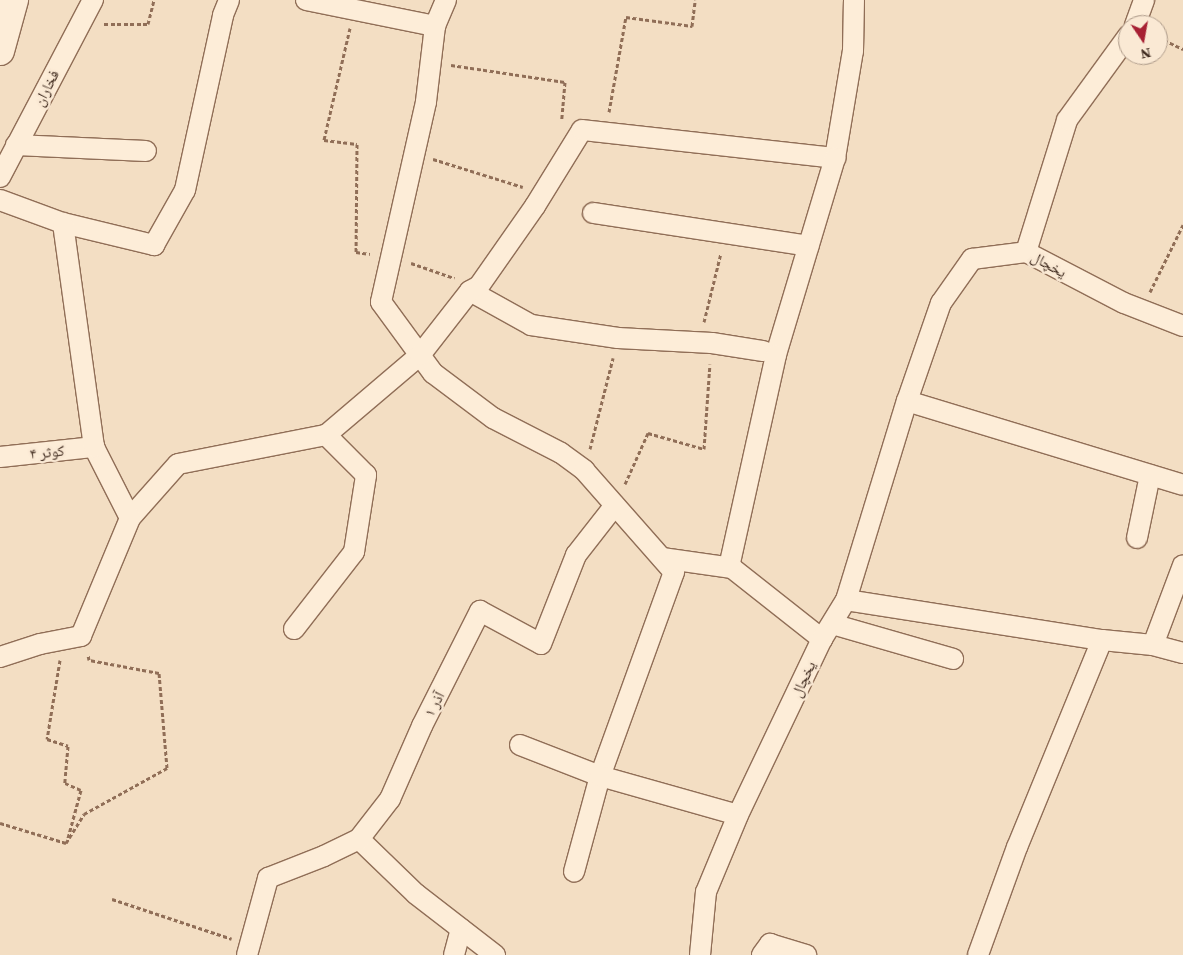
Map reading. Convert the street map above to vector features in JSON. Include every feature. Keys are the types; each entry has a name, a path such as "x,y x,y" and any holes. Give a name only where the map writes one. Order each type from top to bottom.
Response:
{"main road":[{"path":"0,51 11,1"}],"street":[{"name":"فخاران","path":"0,177 94,0"},
{"path":"0,200 62,223 154,245 185,190 223,15 228,0"},
{"path":"306,0 435,26"},
{"path":"446,0 435,26 426,102 381,302 433,373 493,418 561,453 584,470 674,572 600,776 574,872"},
{"path":"729,567 776,354 835,158 852,52 854,0"},
{"path":"1139,15 1144,0"},
{"path":"1026,252 1067,120 1118,50"},
{"path":"0,657 40,644 73,638 130,518 178,464 326,435 420,356 474,288 542,193 582,130 835,158"},
{"path":"16,146 146,151"},
{"path":"594,213 808,246"},
{"path":"62,223 94,447 130,518"},
{"name":"یخچال","path":"700,955 706,892 738,815 827,631 846,600 907,401 940,303 972,259 1026,252 1074,278 1141,310 1183,326"},
{"path":"474,288 531,325 618,338 706,342 763,351"},
{"path":"907,401 1183,485"},
{"path":"294,629 354,552 366,475 326,435"},
{"name":"کوثر ۴","path":"0,457 94,447"},
{"path":"1136,538 1150,475"},
{"name":"آذر ۱","path":"248,950 268,878 324,856 359,839 390,799 422,726 480,611 542,644 576,555 615,505"},
{"path":"662,558 729,567 827,631 953,659"},
{"path":"1153,645 1183,565"},
{"path":"846,600 1102,640 1153,645 1183,653"},
{"path":"978,955 1017,847 1102,640"},
{"path":"520,745 600,776 738,815"},
{"path":"359,839 416,894 495,955"},
{"path":"454,955 461,929"},
{"path":"762,955 770,944 806,955"}],"path":[{"path":"81,24 148,24 154,0"},
{"path":"605,132 626,18 692,26 695,0"},
{"path":"355,10 324,140 357,144 356,252 391,257 474,288"},
{"path":"1168,42 1183,49"},
{"path":"431,63 566,82 562,120 582,130"},
{"path":"414,154 542,193"},
{"path":"1141,310 1183,225"},
{"path":"615,505 648,433 704,448 706,342 726,233"},
{"path":"584,470 618,338"},
{"path":"66,842 84,814 167,768 159,673 89,660 73,638"},
{"path":"66,842 80,790 65,783 68,746 47,739 73,638"},
{"path":"0,823 66,842"},
{"path":"112,899 248,950"}]}
